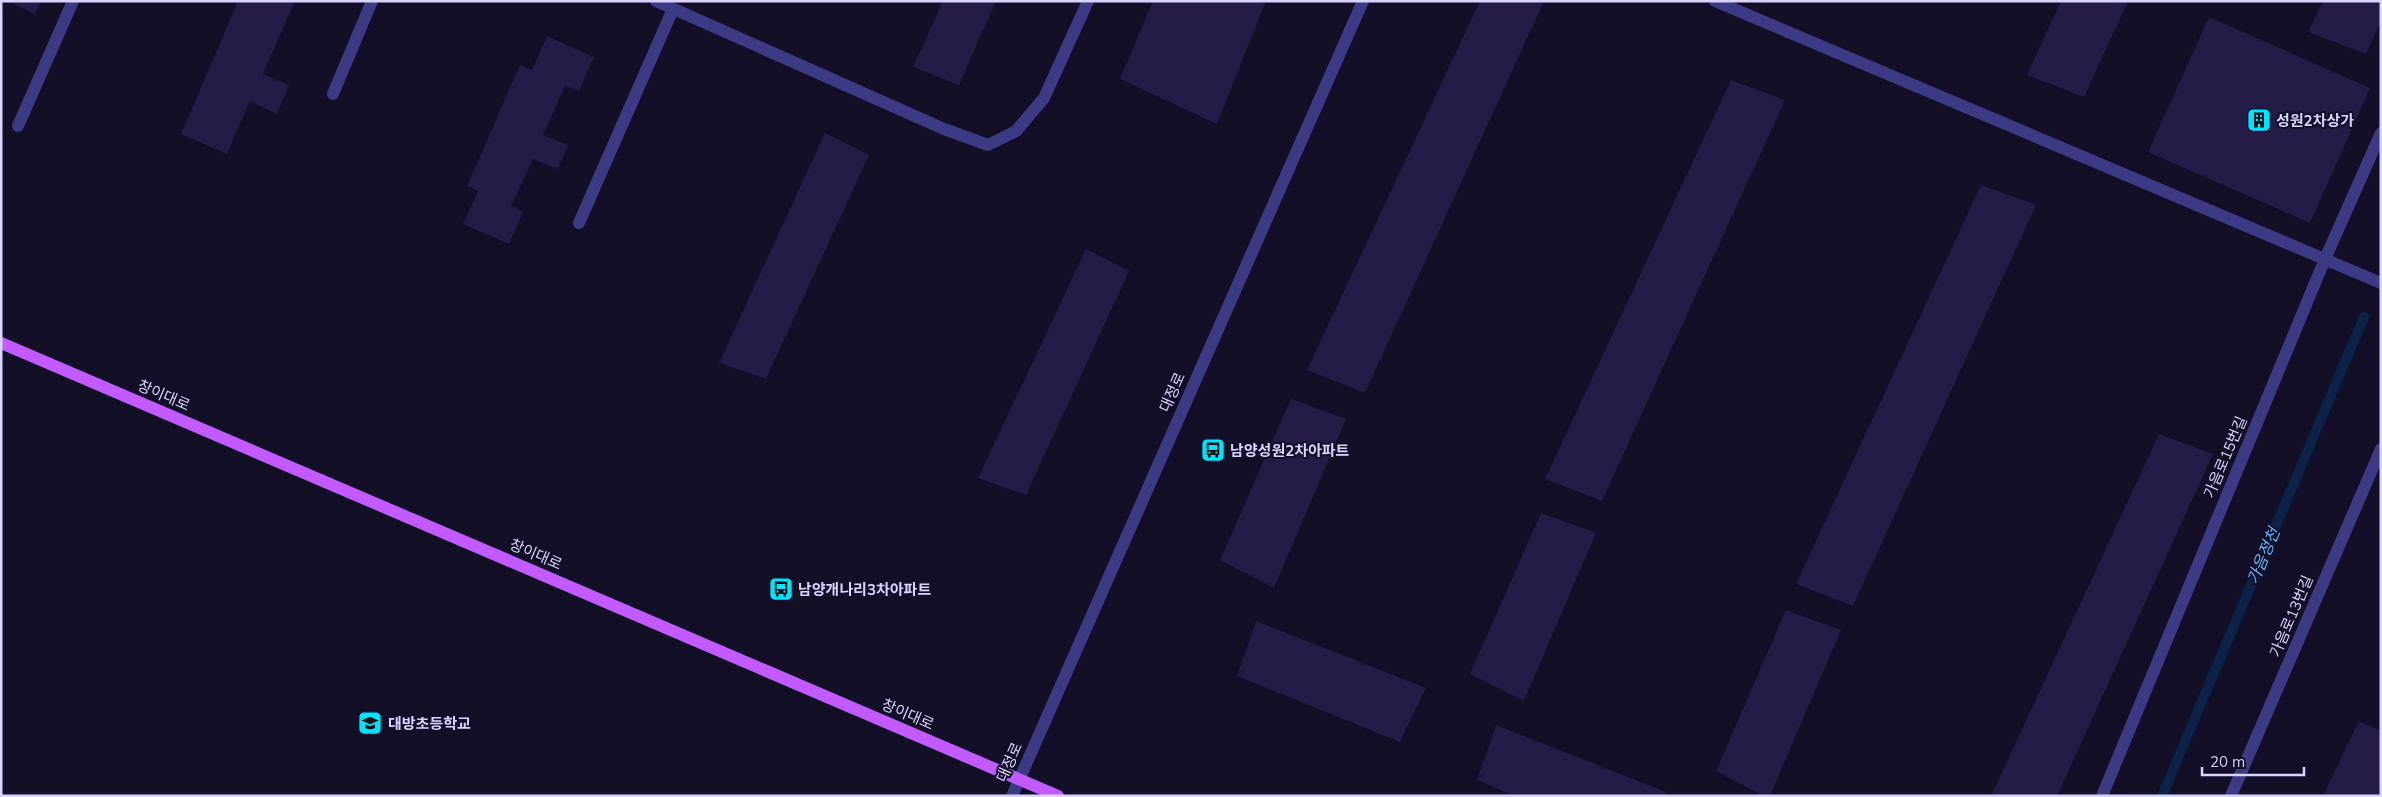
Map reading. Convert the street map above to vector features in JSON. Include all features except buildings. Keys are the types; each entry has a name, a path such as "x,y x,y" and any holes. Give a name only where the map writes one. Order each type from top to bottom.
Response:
{"main road":[{"name":"창이대로","path":"1,343 1058,796"}],"street":[{"path":"18,126 73,1"},
{"path":"333,94 372,1"},
{"path":"656,1 944,129 988,145 1016,131 1044,98 1088,1"},
{"name":"대정로","path":"1012,796 1363,1"},
{"path":"1715,1 2381,282"},
{"path":"579,223 673,8"},
{"name":"가음로15번길","path":"2102,796 2326,259 2381,133"},
{"name":"가음로13번길","path":"2230,796 2381,449"}],"waterway":[{"name":"가음정천","path":"2162,796 2364,317"}],"place":[{"name":"성원2차상가","path":"2259,120"},
{"name":"남양성원2차아파트","path":"1213,450"},
{"name":"남양개나리3차아파트","path":"781,589"},
{"name":"대방초등학교","path":"370,723"}]}
